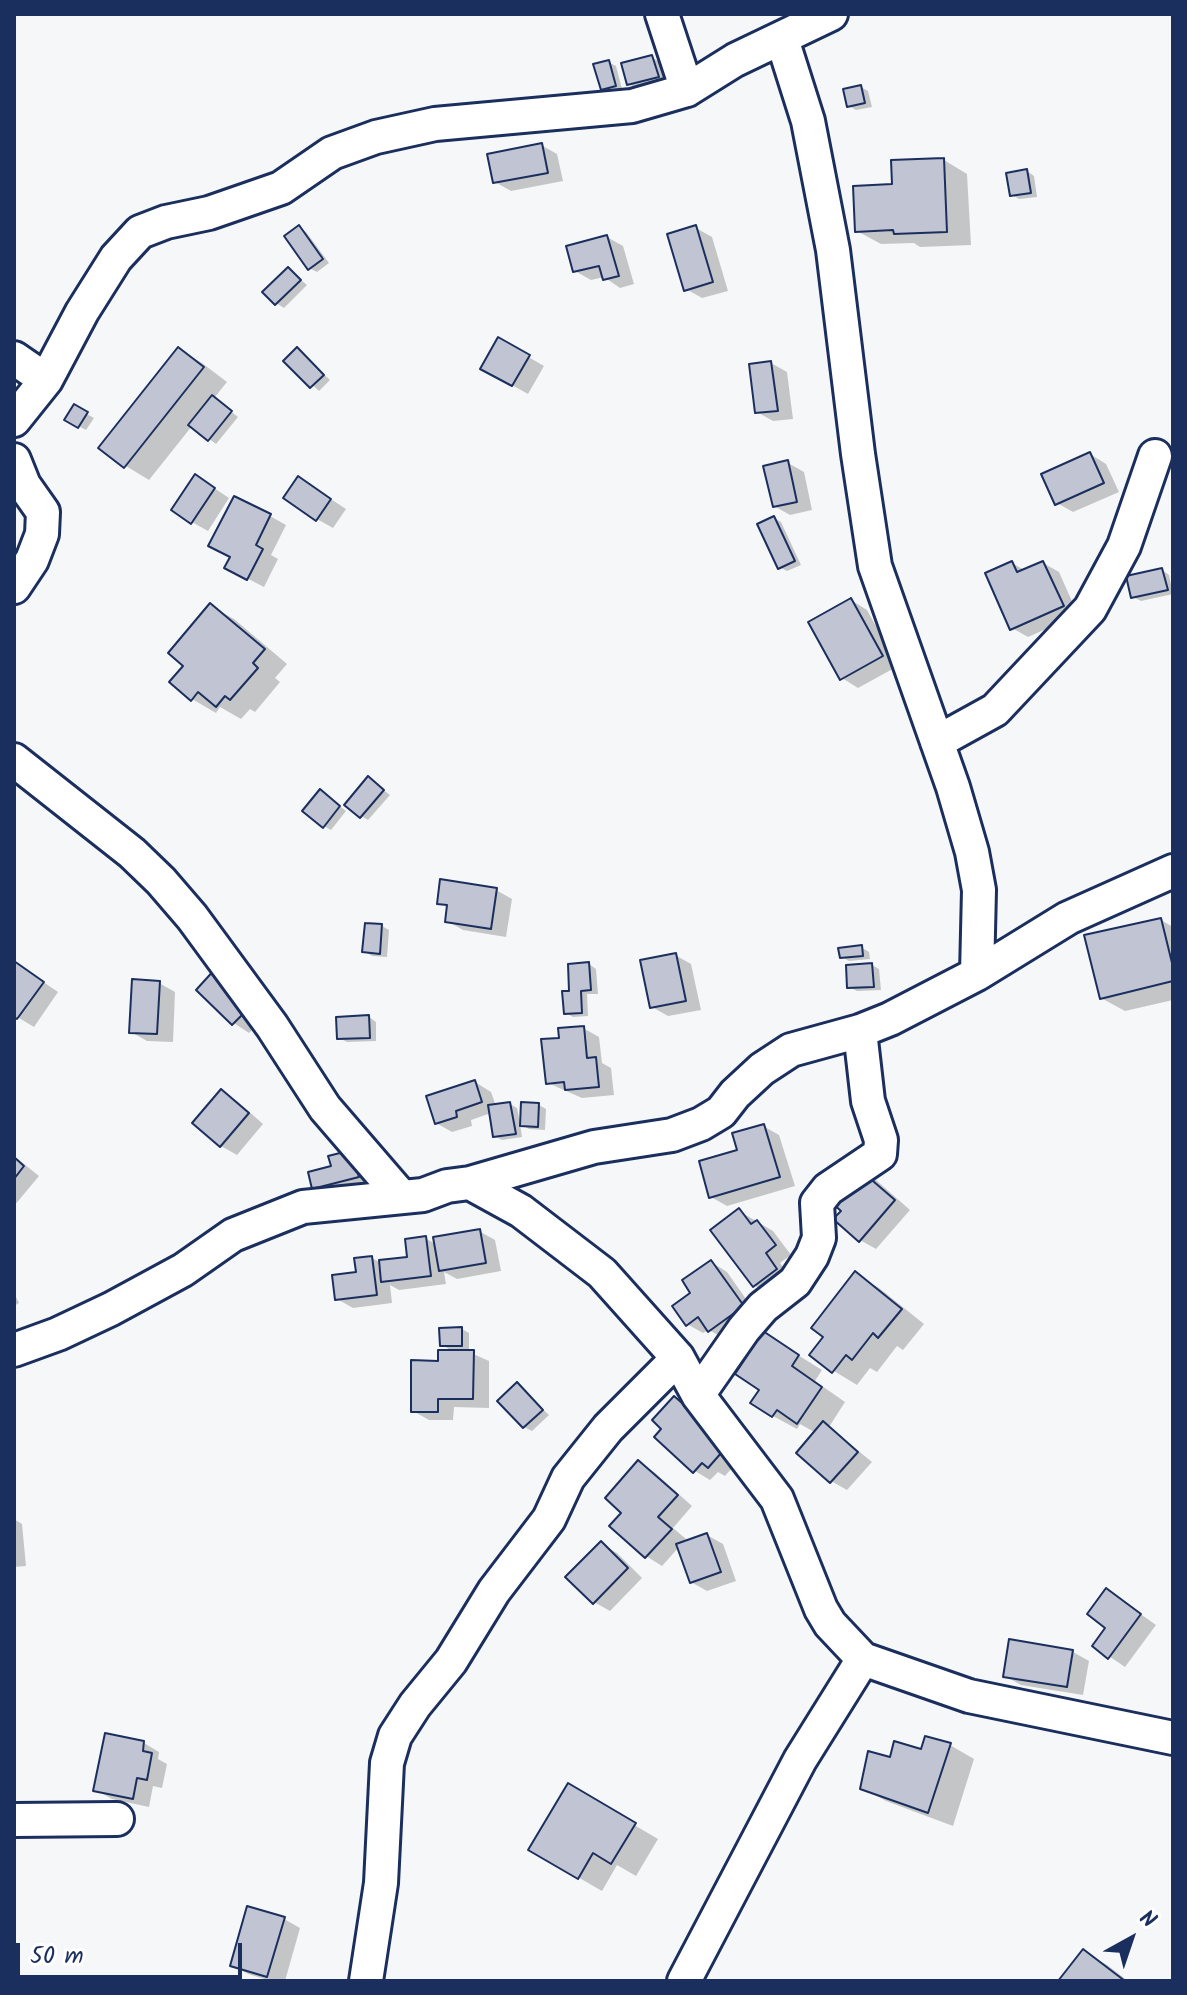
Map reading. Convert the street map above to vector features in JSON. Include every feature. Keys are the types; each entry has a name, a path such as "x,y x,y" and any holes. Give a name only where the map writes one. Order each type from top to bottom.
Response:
{"street":[{"path":"662,14 687,90"},
{"path":"14,420 46,380 82,312 116,258 140,232 166,222 209,213 281,188 332,153 376,137 435,124 632,106 687,90 735,60 831,14"},
{"path":"782,39 808,121 833,250 875,566 972,852 979,890 977,974"},
{"path":"14,358 46,380"},
{"path":"937,742 995,710 1090,609 1124,546 1155,456"},
{"path":"14,460 24,485 43,512 42,534 32,560 14,587"},
{"path":"14,760 132,853 171,893 272,1026 325,1108 400,1195"},
{"path":"14,1350 111,1309 183,1270 233,1235 303,1207 423,1195 594,1147 672,1135 701,1124 721,1112 762,1069 791,1050 860,1031 890,1019 977,974 1068,918 1173,871"},
{"path":"698,1395 744,1329 763,1307 795,1282 812,1256 819,1238 817,1203 828,1189 880,1154 881,1140 868,1101 860,1031"},
{"path":"470,1183 521,1211 602,1273 678,1358 698,1395 777,1499 821,1609 830,1624 863,1659 969,1696 1173,1738"},
{"path":"366,1981 381,1883 387,1763 395,1736 415,1705 451,1661 494,1591 549,1519 568,1478 617,1419 678,1358"},
{"path":"684,1981 800,1760 863,1659"},
{"path":"14,1820 117,1819"}],"building":[{"path":"652,55 659,77 627,85 621,63"},
{"path":"609,60 616,86 601,90 593,64"},
{"path":"861,85 865,103 847,107 843,89"},
{"path":"542,143 548,173 493,183 487,154"},
{"path":"944,158 947,232 855,232 853,186 892,184 891,160"},
{"path":"1027,169 1031,193 1010,196 1006,173"},
{"path":"299,225 323,259 308,270 284,236"},
{"path":"696,225 713,282 684,291 667,234"},
{"path":"607,235 619,276 603,280 599,266 573,272 566,246"},
{"path":"288,267 301,280 275,305 262,292"},
{"path":"498,337 530,355 512,386 480,369"},
{"path":"178,347 204,367 124,468 98,448"},
{"path":"297,347 324,375 310,388 283,361"},
{"path":"771,361 778,411 755,413 749,364"},
{"path":"212,395 232,411 208,441 188,425"},
{"path":"74,404 88,412 78,428 64,420"},
{"path":"1090,452 1104,483 1055,505 1041,474"},
{"path":"788,460 797,502 773,507 763,466"},
{"path":"195,474 215,488 191,524 171,510"},
{"path":"298,476 331,499 316,521 283,498"},
{"path":"234,496 271,514 256,545 263,549 247,580 224,568 230,557 208,546"},
{"path":"774,516 795,561 778,569 757,524"},
{"path":"1012,561 1017,572 1043,561 1064,606 1010,630 985,573"},
{"path":"1162,568 1168,590 1131,598 1126,576"},
{"path":"851,598 883,656 840,680 808,622"},
{"path":"210,603 265,649 253,663 258,668 230,700 225,696 216,707 198,692 191,701 169,682 183,666 168,653"},
{"path":"368,776 384,790 360,818 344,805"},
{"path":"320,789 340,806 323,828 302,811"},
{"path":"440,879 497,888 491,929 445,922 447,905 437,904"},
{"path":"1161,918 1173,967 1173,981 1100,999 1084,935"},
{"path":"365,923 382,924 380,954 362,952"},
{"path":"862,945 863,956 840,958 838,948"},
{"path":"676,953 686,1001 650,1008 640,960"},
{"path":"14,961 44,982 17,1019 14,1017"},
{"path":"589,962 591,990 581,991 582,1013 564,1014 562,991 569,991 568,964"},
{"path":"872,963 874,987 847,988 846,965"},
{"path":"216,968 246,1011 232,1025 196,990"},
{"path":"132,979 160,981 157,1034 129,1033"},
{"path":"369,1015 370,1038 337,1039 336,1017"},
{"path":"584,1026 587,1058 596,1057 599,1087 565,1090 564,1082 546,1084 541,1039 559,1038 558,1028"},
{"path":"475,1080 482,1102 456,1111 457,1117 435,1124 426,1096"},
{"path":"221,1089 249,1113 220,1147 192,1123"},
{"path":"510,1102 516,1134 493,1137 488,1105"},
{"path":"521,1102 539,1103 538,1127 520,1126"},
{"path":"764,1124 780,1177 709,1198 699,1161 737,1150 732,1133"},
{"path":"352,1150 359,1177 312,1189 308,1172 331,1166 328,1156"},
{"path":"14,1157 24,1166 14,1179"},
{"path":"859,1169 895,1200 859,1242 833,1219 841,1211 831,1202"},
{"path":"739,1208 751,1224 757,1220 776,1245 766,1253 777,1269 753,1287 710,1230"},
{"path":"480,1229 486,1263 439,1271 433,1237"},
{"path":"426,1236 431,1276 381,1282 379,1260 407,1257 405,1239"},
{"path":"372,1256 377,1295 335,1300 332,1275 356,1272 354,1258"},
{"path":"711,1260 744,1306 708,1332 698,1317 686,1326 672,1306 690,1293 682,1280"},
{"path":"855,1271 902,1309 878,1338 873,1333 852,1360 846,1355 832,1373 809,1355 823,1337 811,1328"},
{"path":"462,1327 462,1346 440,1346 439,1328"},
{"path":"763,1331 799,1355 792,1366 822,1387 797,1424 777,1410 772,1417 750,1403 759,1390 735,1374"},
{"path":"438,1350 474,1350 473,1399 438,1399 438,1412 411,1412 411,1360 438,1361"},
{"path":"517,1382 543,1410 523,1428 497,1401"},
{"path":"674,1396 729,1444 708,1468 702,1463 693,1473 654,1437 661,1429 652,1420"},
{"path":"823,1421 858,1452 830,1483 796,1453"},
{"path":"638,1460 678,1495 658,1517 672,1529 645,1558 609,1526 621,1513 605,1498"},
{"path":"707,1533 721,1572 690,1583 676,1544"},
{"path":"601,1541 628,1568 593,1604 565,1577"},
{"path":"1106,1588 1141,1614 1108,1659 1092,1646 1105,1628 1087,1614"},
{"path":"1009,1639 1073,1650 1067,1687 1003,1677"},
{"path":"105,1733 144,1741 143,1751 152,1753 147,1780 137,1778 133,1799 93,1791"},
{"path":"925,1736 951,1743 928,1813 860,1789 868,1751 890,1757 894,1741 921,1749"},
{"path":"568,1783 636,1823 611,1864 593,1853 578,1879 528,1850"},
{"path":"247,1906 285,1917 267,1977 230,1966"},
{"path":"1083,1949 1125,1981 1058,1981"}]}
